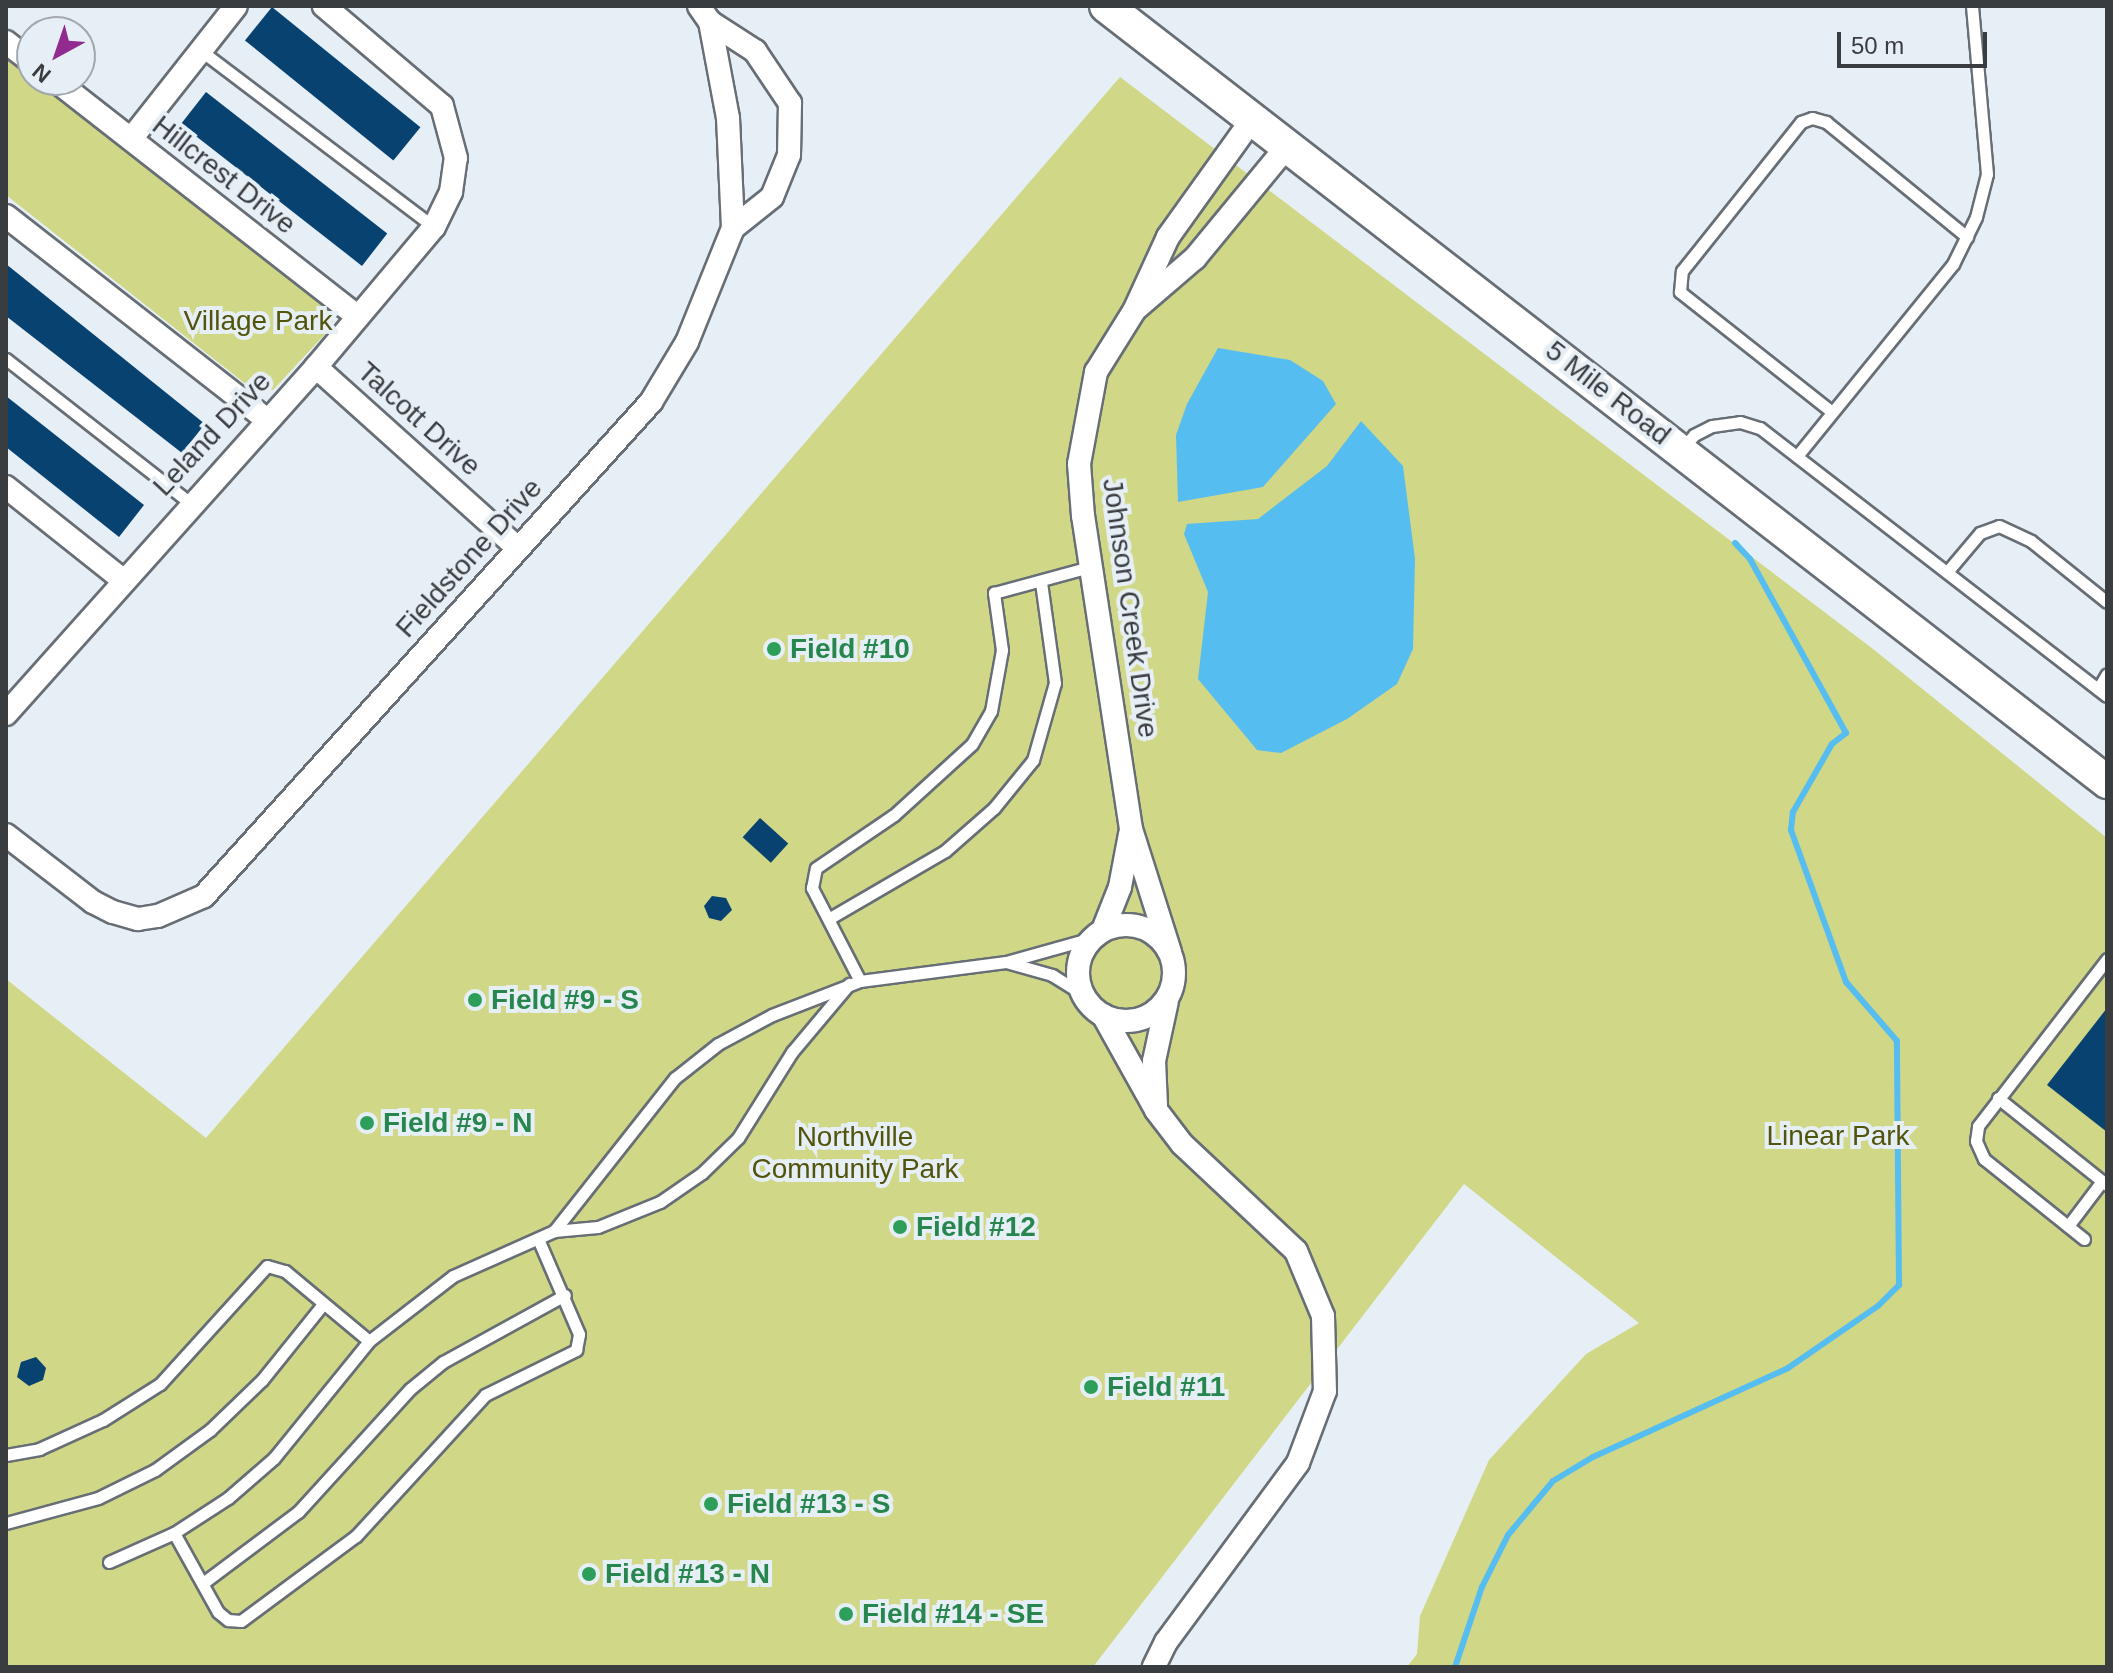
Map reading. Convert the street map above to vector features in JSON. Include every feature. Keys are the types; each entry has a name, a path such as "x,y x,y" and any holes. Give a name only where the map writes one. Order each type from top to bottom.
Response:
{"street":[{"path":"131,139 236,6"},
{"name":"Leland Drive","path":"6,714 189,502 316,367 434,227 451,192 456,158 442,106 324,6"},
{"name":"5 Mile Road","path":"1106,6 1289,144 2107,782"},
{"path":"704,14 755,51 790,103 789,155 772,197 733,228"},
{"name":"Fieldstone Drive","path":"6,835 113,912 138,919 185,907 204,896 651,402 687,342 733,228 728,118 704,14"},
{"name":"Hillcrest Drive","path":"76,96 357,316"},
{"name":"Johnson Creek Drive","path":"1170,952 1131,829 1090,567 1079,464 1096,372 1134,311 1168,237 1254,117"},
{"name":"Johnson Creek Drive","path":"1134,311 1195,258 1289,144"},
{"path":"6,216 266,419"},
{"name":"Talcott Drive","path":"316,367 518,548"},
{"path":"6,487 123,580"},
{"name":"Johnson Creek Drive","path":"1098,934 1120,887 1131,829"},
{"path":"1154,1667 1166,1642 1298,1463 1325,1391 1323,1316 1296,1251 1182,1144 1156,1110 1103,1015 1082,994 1078,965 1098,934 1134,925 1161,939 1175,967 1154,1061 1156,1110"},
{"path":"1103,1015 1117,1020 1147,1017 1168,997"}],"lane":[{"path":"1797,456 1953,264 1967,237 1987,174 1972,6"},
{"path":"200,50 434,227"},
{"path":"1832,412 1680,292 1682,271 1801,122 1812,118 1826,122 1967,237"},
{"path":"6,359 189,502"},
{"path":"1681,450 1694,435 1712,426 1740,422 1760,428 2102,692 2107,674"},
{"path":"1947,572 1980,533 1999,526 2031,541 2107,602"},
{"path":"854,982 830,918 812,888 816,868 894,815 946,773 972,744 991,711 1002,650 994,593 1090,567"},
{"path":"830,918 945,851 994,808 1033,760 1055,683 1041,582"},
{"path":"554,1231 675,1078 718,1044 772,1015 854,982 1006,962 1098,934"},
{"path":"2084,1239 1984,1159 1976,1141 1978,1126 1998,1098 2107,959"},
{"path":"1006,962 1052,975 1082,994"},
{"path":"109,1562 174,1533 274,1458 369,1341 453,1276 554,1231 598,1227 660,1202 702,1173 738,1138 792,1052 854,982"},
{"path":"1998,1098 2105,1183 2068,1226"},
{"path":"174,1533 218,1612 228,1620 241,1621 356,1536 485,1395 576,1350 579,1334 565,1295 538,1239"},
{"path":"6,1455 39,1449 103,1420 160,1384 267,1266 285,1271 369,1341"},
{"path":"203,1583 298,1512 410,1389 443,1362 565,1295"},
{"path":"6,1523 98,1498 155,1470 210,1430 262,1380 323,1304"}],"green space":[{"name":"Village Park","path":"6,51 16,59 16,96 63,96 324,300 333,321 327,332 273,390 252,389 6,195"},
{"name":"Northville Community Park","path":"1120,77 1873,649 2107,838 2107,1667 1407,1667 1417,1654 1420,1616 1489,1460 1586,1354 1639,1323 1464,1184 1093,1667 6,1667 6,979 206,1138"}],"water":[{"path":"1218,348 1290,360 1323,381 1336,404 1263,487 1178,502 1176,435 1187,404"},
{"path":"1361,421 1403,466 1415,559 1413,649 1397,684 1347,719 1281,753 1257,750 1198,679 1208,592 1184,534 1187,524 1258,519 1327,466"}],"building":[{"path":"272,7 420,127 393,161 245,40"},
{"path":"206,92 387,234 362,266 181,124"},
{"path":"6,264 205,424 182,453 6,316"},
{"path":"6,396 144,505 119,537 6,447"},
{"path":"760,818 788,843 771,863 743,837"},
{"path":"712,896 726,898 732,910 721,921 709,918 704,906"},
{"path":"2107,1008 2107,1132 2047,1085"},
{"path":"36,1357 46,1368 43,1380 29,1386 17,1377 21,1362"}],"waterway":[{"path":"1455,1667 1482,1587 1508,1535 1553,1481 1593,1457 1788,1368 1878,1306 1899,1285 1897,1041 1846,982 1791,830 1793,812 1832,744 1846,733 1750,559 1735,543"}],"place":[{"name":"Field #10","path":"774,649"},
{"name":"Field #9 - S","path":"475,1000"},
{"name":"Field #9 - N","path":"367,1123"},
{"name":"Field #12","path":"900,1227"},
{"name":"Field #11","path":"1091,1387"},
{"name":"Field #13 - S","path":"711,1504"},
{"name":"Field #13 - N","path":"589,1574"},
{"name":"Field #14 - SE","path":"846,1614"}],"park label":[{"name":"Linear Park","path":"1838,1136"}]}
